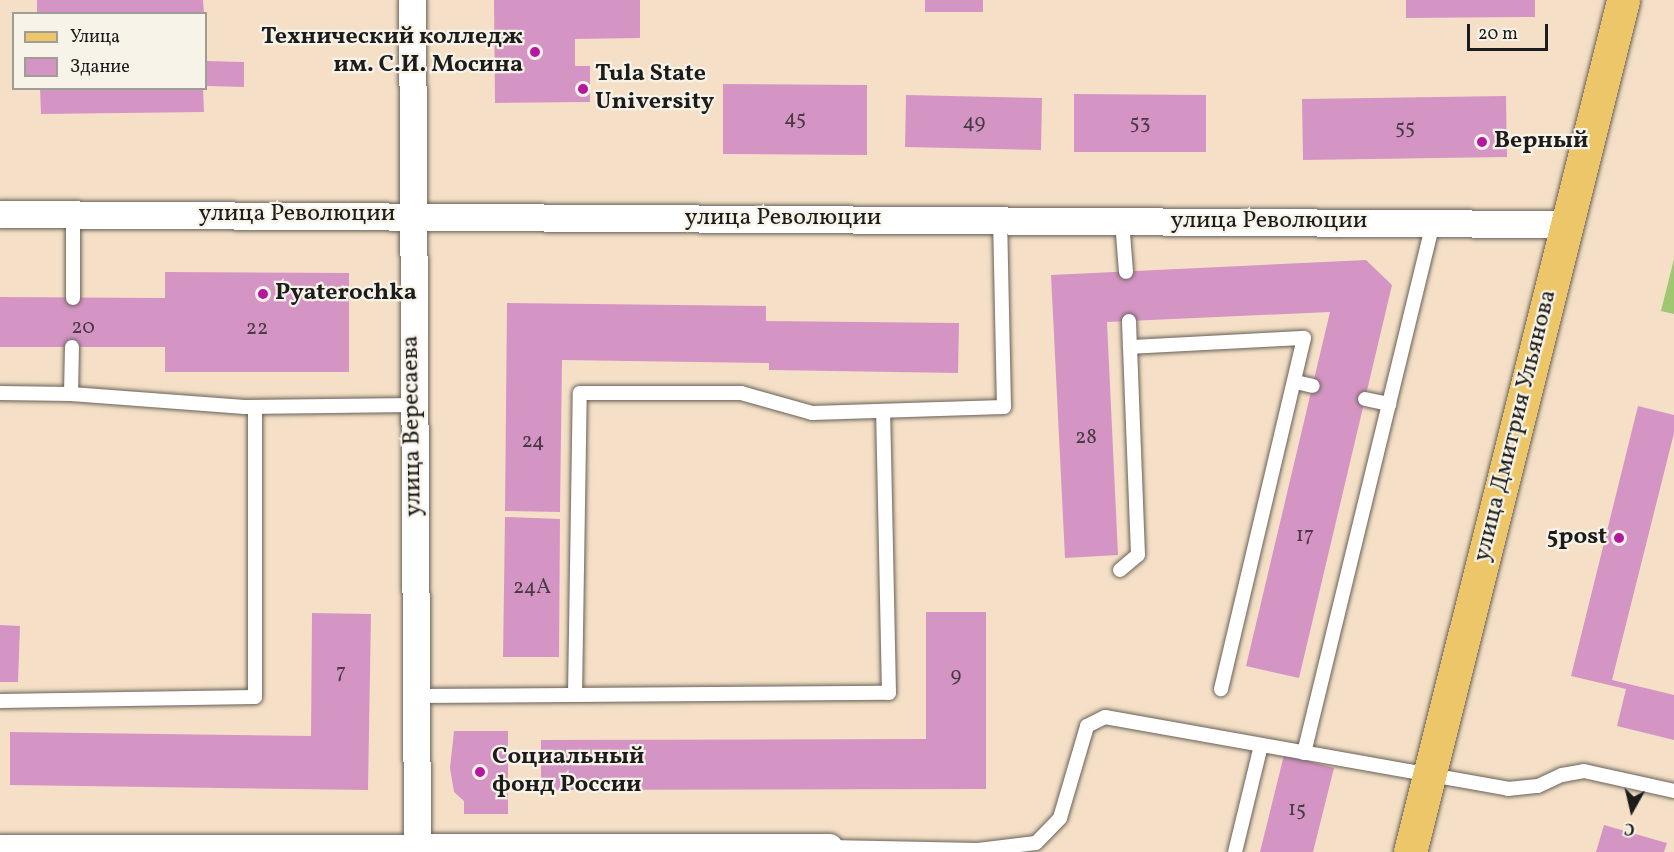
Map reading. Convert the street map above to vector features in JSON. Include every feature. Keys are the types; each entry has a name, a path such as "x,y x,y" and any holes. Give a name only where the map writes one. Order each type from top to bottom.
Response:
{"main road":[{"name":"улица Дмитрия Ульянова","path":"1410,852 1623,0"}],"street":[{"name":"улица Вересаева","path":"412,0 412,405 417,850"},
{"name":"улица Революции","path":"0,214 1566,224"},
{"path":"0,848 417,850 829,847"}],"lane":[{"path":"73,298 74,214"},
{"path":"575,695 580,393 741,393 812,413 1004,407 1000,220"},
{"path":"1122,221 1125,272"},
{"path":"1304,753 1433,223"},
{"path":"1120,570 1138,555 1129,321"},
{"path":"1130,347 1304,339 1296,382 1221,689"},
{"path":"71,394 72,347"},
{"path":"1296,382 1313,386"},
{"path":"0,393 71,394 255,407 412,405"},
{"path":"1365,399 1389,404"},
{"path":"0,701 255,697 255,407"},
{"path":"416,696 889,693 884,412"},
{"path":"829,847 978,850 1036,843 1060,818 1087,726 1105,717 1518,790 1584,771 1674,791"},
{"path":"1235,852 1261,745"}],"green space":[{"path":"1674,259 1674,314 1661,311"}],"building":[{"path":"37,0 203,0 204,12 37,12"},
{"name":"Технический колледж им. С.И. Мосина","path":"494,0 640,0 640,38 575,39 575,66 590,66 590,102 495,103"},
{"path":"925,0 983,0 983,12 925,12"},
{"path":"1406,0 1535,0 1535,17 1406,18"},
{"path":"207,61 244,62 244,87 207,86"},
{"path":"723,84 867,85 867,155 723,154"},
{"path":"40,90 203,90 204,112 41,114"},
{"path":"1074,94 1206,95 1206,152 1074,152"},
{"path":"906,95 1042,98 1041,150 905,147"},
{"path":"1506,96 1507,157 1303,160 1302,99"},
{"path":"1366,260 1392,285 1299,678 1246,666 1330,312 1107,322 1118,555 1065,558 1051,275"},
{"path":"165,272 349,273 349,372 165,372 165,347 0,347 0,297 165,298"},
{"path":"507,303 766,306 766,321 959,323 958,373 769,370 769,363 562,360 560,512 505,511"},
{"path":"1638,406 1674,415 1674,433 1612,680 1674,695 1674,740 1617,726 1626,689 1571,676"},
{"path":"505,517 560,519 559,657 503,657"},
{"path":"926,612 986,612 986,789 541,790 541,740 926,739"},
{"path":"312,613 371,614 368,790 10,785 10,732 311,736"},
{"path":"0,625 20,626 18,682 0,682"},
{"name":"Социальный фонд России","path":"454,731 508,731 508,814 464,814 464,801 454,792 450,768"},
{"path":"1284,755 1334,768 1313,852 1260,852"},
{"path":"1604,825 1667,843 1664,852 1596,852"}],"place":[{"name":"Технический колледж им. С.И. Мосина","path":"535,52"},
{"name":"Tula State University","path":"583,89"},
{"name":"Верный","path":"1482,142"},
{"name":"Pyaterochka","path":"263,294"},
{"name":"5post","path":"1619,538"},
{"name":"Социальный фонд России","path":"480,772"}]}
